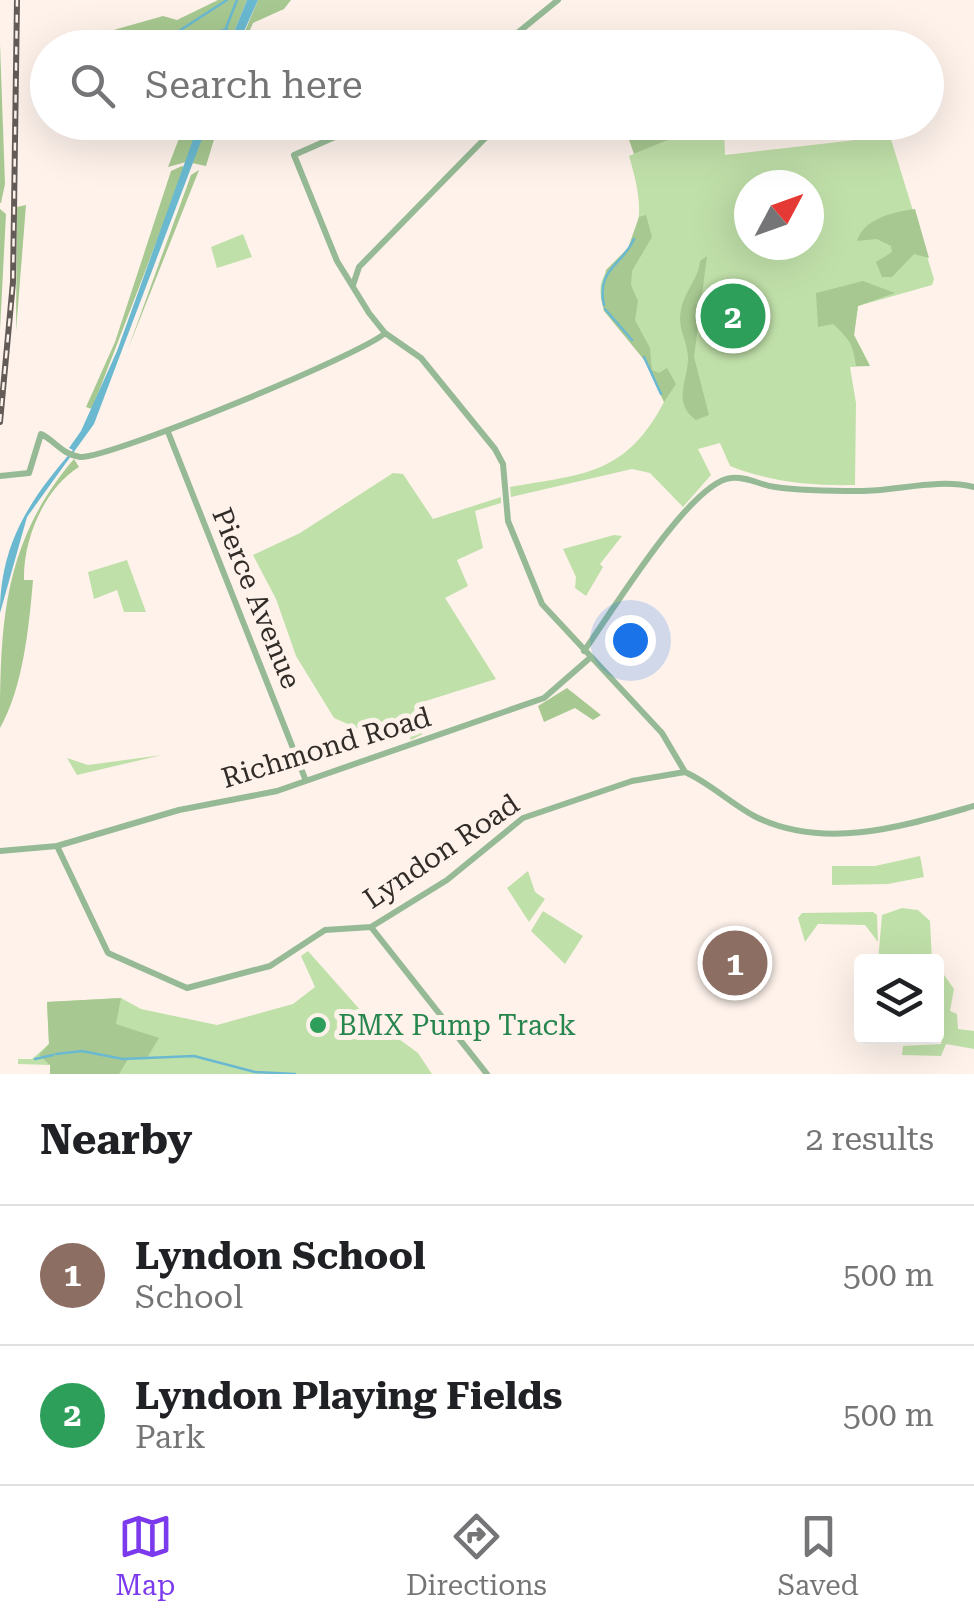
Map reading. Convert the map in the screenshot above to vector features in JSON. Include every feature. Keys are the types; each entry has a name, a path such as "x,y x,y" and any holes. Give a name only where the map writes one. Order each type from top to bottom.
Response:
{"street":[{"path":"521,30 558,0"},
{"path":"330,140 294,156 342,269 385,333 421,358 495,449 503,464 508,521 534,588 548,612 666,738 684,772 738,808 798,831 870,832 974,806"},
{"path":"353,286 359,268 483,140"},
{"path":"342,269 359,268"},
{"path":"0,476 29,473 41,434 80,457 168,432 385,333"},
{"name":"Pierce Avenue","path":"168,432 306,781"},
{"name":"Richmond Road","path":"0,852 57,846 180,810 244,800 544,698 588,654 664,538 719,480 737,478 780,488 859,491 954,484 974,487"},
{"name":"Lyndon Road","path":"57,846 108,952 144,966 177,986 199,986 270,966 325,930 371,927 447,880 523,818 621,784 684,772"},
{"path":"371,927 487,1074"}],"green space":[{"path":"218,0 247,0 235,30 114,30 163,16 177,20"},
{"path":"258,0 291,0 284,9 246,30"},
{"path":"0,44 5,184 1,203 0,203"},
{"path":"178,140 193,140 186,162 168,167"},
{"path":"201,140 214,140 206,166 192,163"},
{"path":"629,140 668,140 634,154"},
{"path":"668,140 724,140 725,155 855,140 891,140 934,279 932,285 858,306 854,335 870,366 850,367 856,403 855,485 791,482 760,476 730,466 720,443 698,449 711,475 683,507 650,473 632,469 511,497 510,487 582,473 619,457 650,426 664,402 644,360 613,322 601,297 605,274 634,236 639,213 629,156"},
{"path":"185,168 92,409 86,407 115,342 171,171"},
{"path":"199,170 128,349 191,175"},
{"path":"26,205 16,331 17,207"},
{"path":"0,209 6,214 0,330"},
{"path":"915,209 929,258 914,254 892,277 882,277 876,262 892,252 891,246 877,239 857,241 866,227 881,218"},
{"path":"646,215 652,237 632,271 631,285 638,301 635,320 650,348 652,370 659,373 667,368 676,384 664,402 645,361 604,311 601,298 606,270 628,248 639,217"},
{"path":"243,234 252,257 217,268 211,247"},
{"path":"707,256 694,357 709,415 696,420 684,406 688,356 680,316 700,261"},
{"path":"863,281 895,293 858,306 854,335 870,366 856,366 852,347 839,329 833,324 818,327 816,293"},
{"path":"74,459 79,467 46,501 27,548 24,580 33,580 27,637 14,695 0,728 2,653 10,585 32,521"},
{"path":"393,473 403,474 433,519 501,497 501,503 475,511 483,548 457,560 468,586 445,598 496,679 416,704 423,734 411,740 403,718 357,728 334,718 296,656 276,599 253,555 300,533"},
{"path":"622,536 600,564 603,567 586,596 575,588 576,577 563,549"},
{"path":"127,560 146,612 124,612 117,590 94,599 88,572"},
{"path":"567,688 601,715 593,720 575,708 544,722 538,706"},
{"path":"162,755 77,775 67,758 88,765"},
{"path":"920,856 924,877 888,884 832,885 832,866 875,866"},
{"path":"528,871 535,892 545,899 529,922 507,888"},
{"path":"902,908 918,910 930,921 932,954 879,954 882,915"},
{"path":"543,911 583,936 565,964 531,931"},
{"path":"802,913 877,915 878,942 865,925 818,924 805,942 798,918"},
{"path":"308,951 362,1012 418,1053 432,1074 50,1074 50,1065 18,1064 18,1059 32,1059 49,1044 47,1002 121,998 141,1009 217,1025 293,1004 315,987 301,956"},
{"path":"944,975 954,989 950,1011 957,1014 958,1029 974,1031 974,1049 946,1044 941,1056 902,1055 903,1046 944,1044"},
{"path":"121,998 116,1024 159,1038 147,1058 128,1059 119,1074 50,1074 50,1065 39,1055 49,1044 47,1002"}],"water":[{"path":"247,0 258,0 245,30 235,30"},
{"path":"193,140 202,140 94,424 27,517 0,613 11,545 43,487 73,450 69,448 81,431 117,351"}],"waterway":[{"path":"181,30 227,0"},
{"path":"226,28 237,0"},
{"path":"604,305 607,275 634,239"},
{"path":"605,309 632,340"},
{"path":"644,357 661,394"},
{"path":"56,1054 82,1051 123,1059 194,1056 255,1072 295,1074"},
{"path":"35,1059 53,1055"}],"railway":[{"path":"0,422 13,282 17,0"}],"place":[{"name":"Lyndon Playing Fields","path":"733,316"},
{"name":"Lyndon School","path":"735,963"},
{"name":"BMX Pump Track","path":"318,1025"}]}
